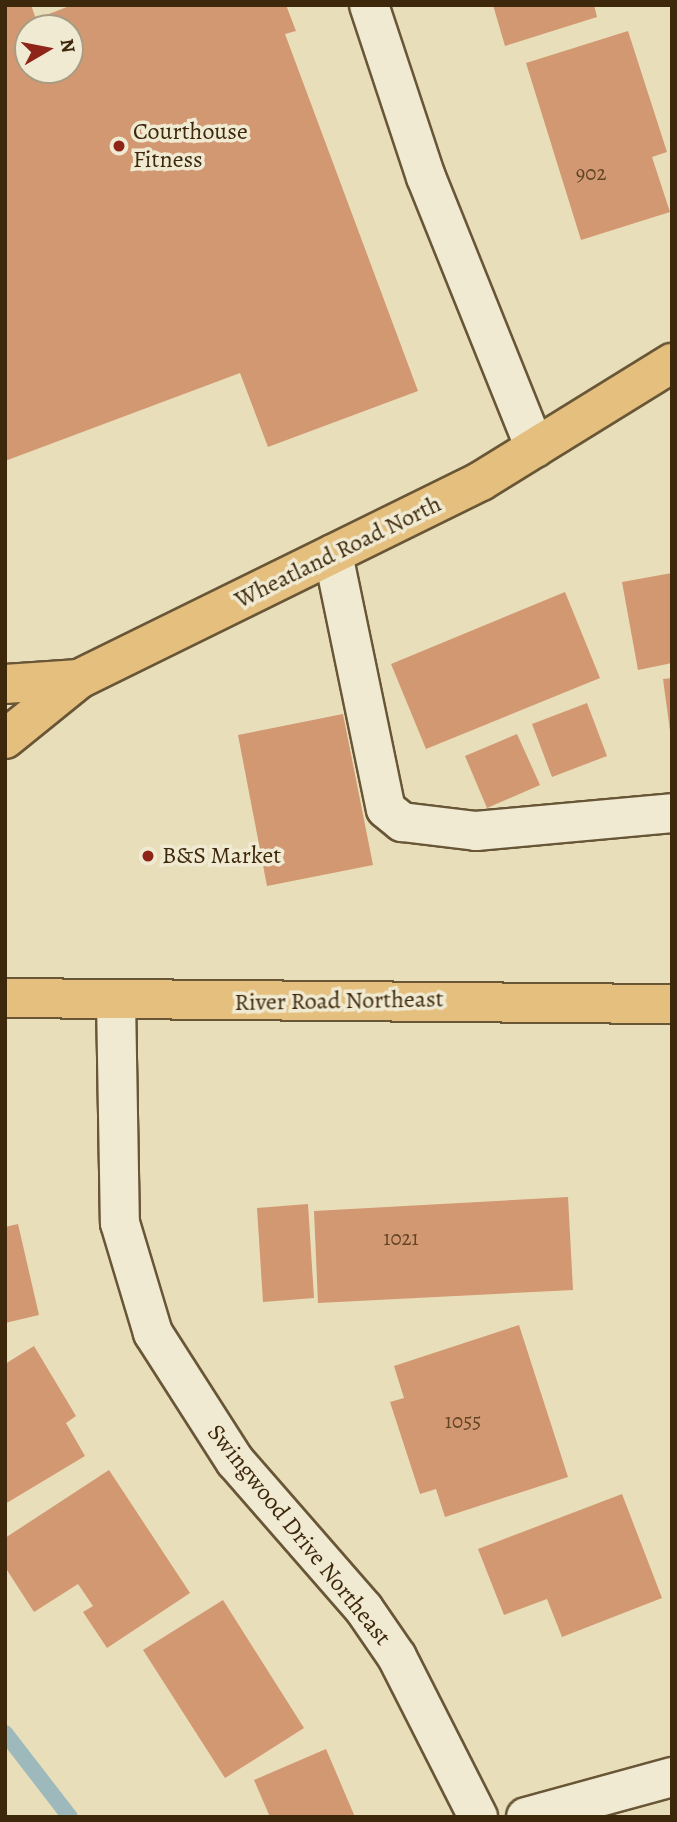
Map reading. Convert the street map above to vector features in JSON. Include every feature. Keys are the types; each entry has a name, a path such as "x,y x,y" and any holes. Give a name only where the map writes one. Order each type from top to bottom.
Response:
{"main road":[{"name":"Wheatland Road North","path":"5,739 79,679 333,554 535,448 672,363"},
{"path":"5,684 79,679"},
{"name":"River Road Northeast","path":"5,998 672,1003"}],"street":[{"path":"369,5 426,177 535,448"},
{"path":"333,554 386,809 402,822 476,831 672,813"},
{"name":"Swingwood Drive Northeast","path":"116,1000 120,1223 153,1333 235,1461 364,1609 397,1657 478,1817"},
{"path":"526,1817 672,1777"}],"building":[{"path":"5,5 31,5 34,14 14,14 14,84 84,84 84,14 49,14 72,5 286,5 296,31 285,34 418,391 268,447 240,373 5,461"},
{"path":"493,5 594,5 597,17 505,46"},
{"path":"628,31 667,152 652,157 670,212 581,240 526,63"},
{"path":"672,573 672,663 638,670 622,582"},
{"path":"565,592 600,678 426,749 391,664"},
{"path":"672,678 672,731 670,731 663,679"},
{"path":"587,703 607,756 552,777 532,724"},
{"path":"343,714 373,865 267,886 238,735"},
{"path":"517,734 540,785 487,808 465,756"},
{"path":"568,1197 573,1290 318,1303 314,1211"},
{"path":"308,1204 314,1298 263,1302 257,1208"},
{"path":"18,1224 39,1315 5,1323 5,1227"},
{"path":"519,1325 568,1477 445,1517 436,1489 420,1494 390,1402 404,1398 394,1366"},
{"path":"34,1346 76,1416 66,1423 85,1456 5,1504 5,1364"},
{"path":"109,1470 190,1593 107,1648 83,1612 93,1606 78,1584 34,1612 5,1567 5,1538"},
{"path":"622,1494 662,1598 562,1637 547,1599 504,1615 478,1549"},
{"path":"223,1600 304,1728 225,1778 143,1650"},
{"path":"326,1749 355,1817 270,1817 254,1780"}],"waterway":[{"path":"5,1733 70,1817"}],"place":[{"name":"Courthouse Fitness","path":"119,146"},
{"name":"B&S Market","path":"148,856"}]}
